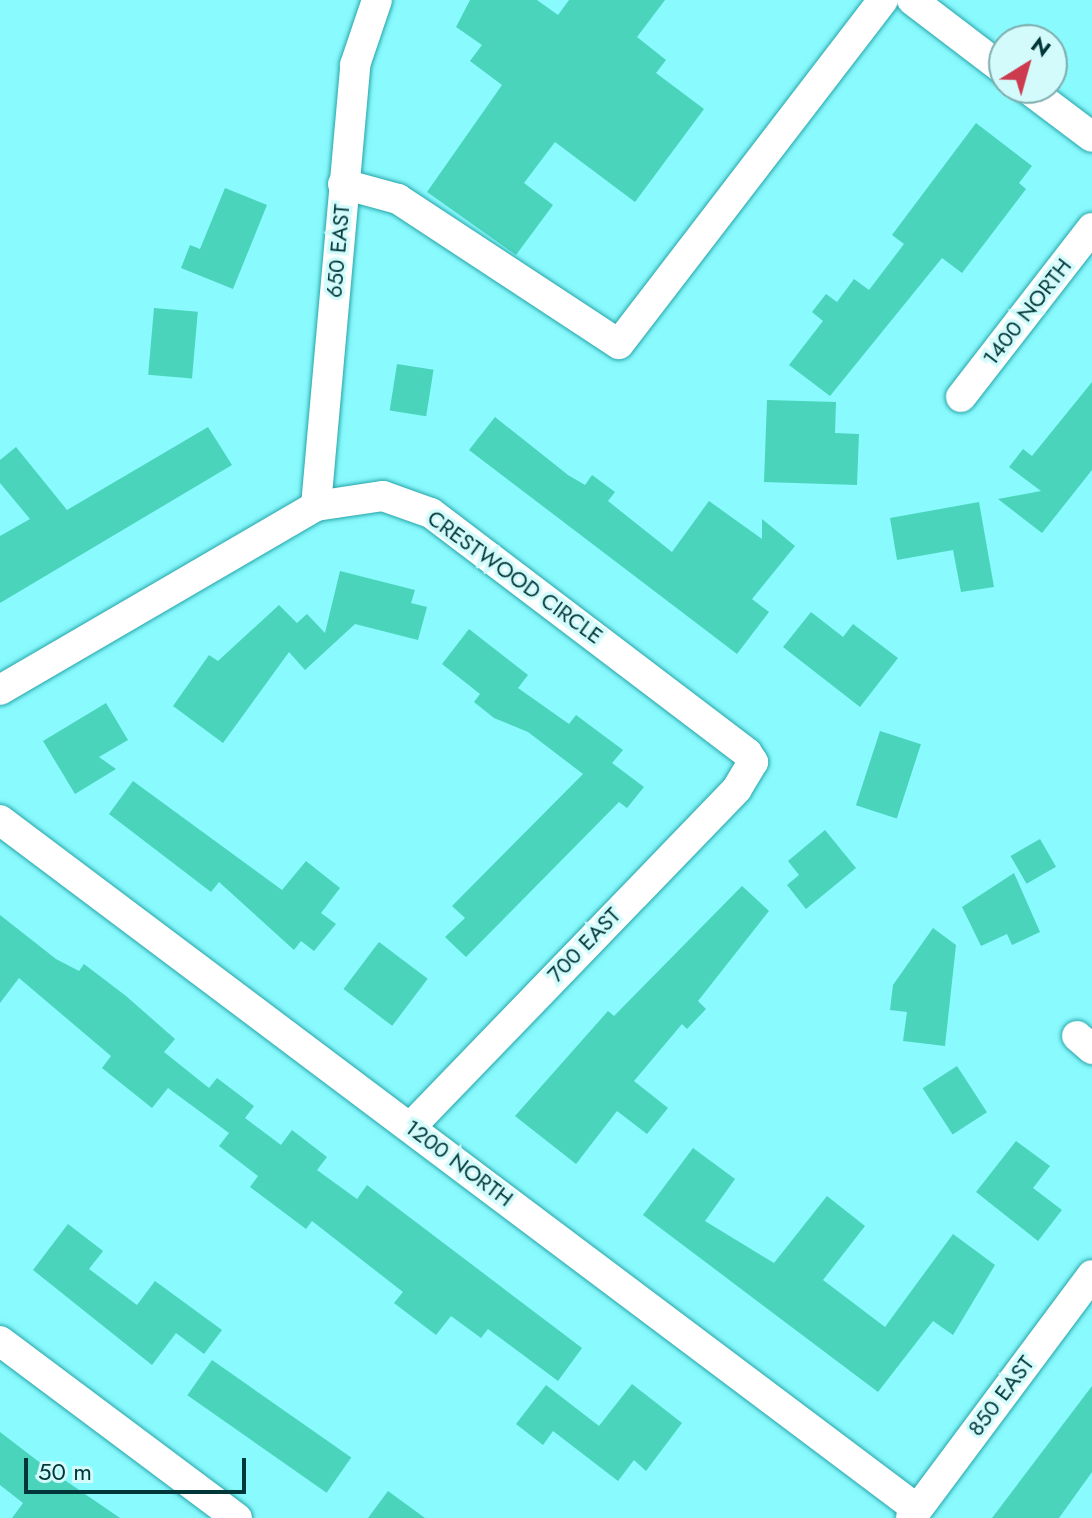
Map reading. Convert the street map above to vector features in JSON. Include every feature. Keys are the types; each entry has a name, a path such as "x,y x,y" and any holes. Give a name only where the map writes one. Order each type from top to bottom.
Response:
{"street":[{"name":"650 EAST","path":"316,506 343,184 359,43 377,0"},
{"path":"343,184 398,199 619,344 883,0"},
{"path":"912,0 988,58"},
{"path":"1048,104 1092,137"},
{"name":"1400 NORTH","path":"961,397 1092,228"},
{"name":"CRESTWOOD CIRCLE","path":"0,690 316,506 383,496 431,513 753,762"},
{"name":"700 EAST","path":"411,1127 737,789 753,762"},
{"name":"1200 NORTH","path":"0,820 411,1127 914,1514"},
{"name":"850 EAST","path":"914,1514 1092,1275"},
{"path":"0,1341 237,1518"}],"building":[{"path":"470,0 537,0 558,15 569,0 665,0 637,37 666,60 656,73 704,109 635,202 555,142 524,183 553,205 516,255 427,192 502,85 470,61 482,45 456,27"},
{"path":"976,123 1032,166 1019,183 1026,189 962,273 942,258 830,396 789,365 823,321 812,312 826,294 837,302 854,279 869,290 904,244 892,235"},
{"path":"225,188 267,205 233,289 181,268 190,245 200,249"},
{"path":"154,308 198,312 192,379 148,375"},
{"path":"397,364 434,370 426,416 390,410"},
{"path":"1092,382 1092,470 1042,533 998,499 1041,491 1009,467 1023,449 1032,456"},
{"path":"767,400 836,402 835,433 859,434 857,485 764,482"},
{"path":"495,417 568,475 585,485 592,475 615,492 608,501 672,552 709,501 762,539 762,519 795,546 752,599 769,612 737,654 469,450"},
{"path":"208,427 232,465 0,603 0,536 30,519 0,483 0,460 16,447 67,510"},
{"path":"979,502 994,587 961,592 953,550 897,560 890,518"},
{"path":"340,571 415,590 411,603 427,607 418,640 355,624 305,670 289,652 223,743 173,706 209,655 218,661 279,605 297,623 307,614 325,633"},
{"path":"811,612 843,637 853,624 898,658 860,707 783,647"},
{"path":"469,629 528,675 518,688 569,724 576,715 623,750 612,763 644,787 627,808 619,802 466,957 445,937 465,918 452,906 583,774 528,732 494,718 474,702 480,694 442,664"},
{"path":"106,703 128,740 99,757 116,769 75,794 43,741"},
{"path":"880,731 921,744 897,818 856,805"},
{"path":"133,781 282,890 306,861 340,888 321,913 336,924 314,951 301,941 294,950 219,882 211,892 109,814"},
{"path":"825,830 856,868 806,909 787,885 799,875 788,861"},
{"path":"1040,839 1056,867 1027,884 1011,856"},
{"path":"1014,873 1040,932 1012,945 1007,934 981,946 962,907"},
{"path":"742,886 769,911 698,1001 706,1009 687,1029 682,1024 634,1081 668,1108 647,1134 617,1111 576,1164 515,1116 608,1011 614,1016"},
{"path":"0,915 56,959 79,971 84,964 126,996 175,1039 164,1052 209,1088 217,1078 254,1106 245,1118 281,1145 292,1130 327,1157 317,1170 357,1199 367,1185 582,1348 558,1381 488,1329 481,1338 451,1316 436,1335 394,1303 403,1292 312,1221 306,1229 250,1187 258,1176 219,1146 229,1133 168,1088 152,1108 102,1068 111,1056 19,978 0,1003"},
{"path":"933,928 956,945 945,1046 903,1041 907,1012 890,1010 893,985"},
{"path":"379,942 428,979 392,1026 343,989"},
{"path":"957,1066 987,1112 953,1134 923,1088"},
{"path":"1016,1141 1050,1166 1033,1188 1062,1210 1038,1241 976,1192"},
{"path":"693,1148 735,1179 705,1221 774,1263 827,1196 865,1226 823,1280 885,1327 953,1234 995,1265 953,1335 933,1321 878,1392 643,1215"},
{"path":"68,1224 103,1251 89,1269 137,1305 155,1281 222,1330 204,1354 176,1333 152,1365 33,1270"},
{"path":"212,1360 351,1458 327,1493 187,1395"},
{"path":"632,1384 682,1423 646,1471 634,1460 618,1481 553,1431 543,1445 516,1424 546,1385 599,1426"},
{"path":"1092,1386 1092,1472 1059,1518 992,1518"},
{"path":"0,1432 120,1518 12,1518 23,1503 0,1485"},
{"path":"388,1491 425,1518 368,1518"}]}
